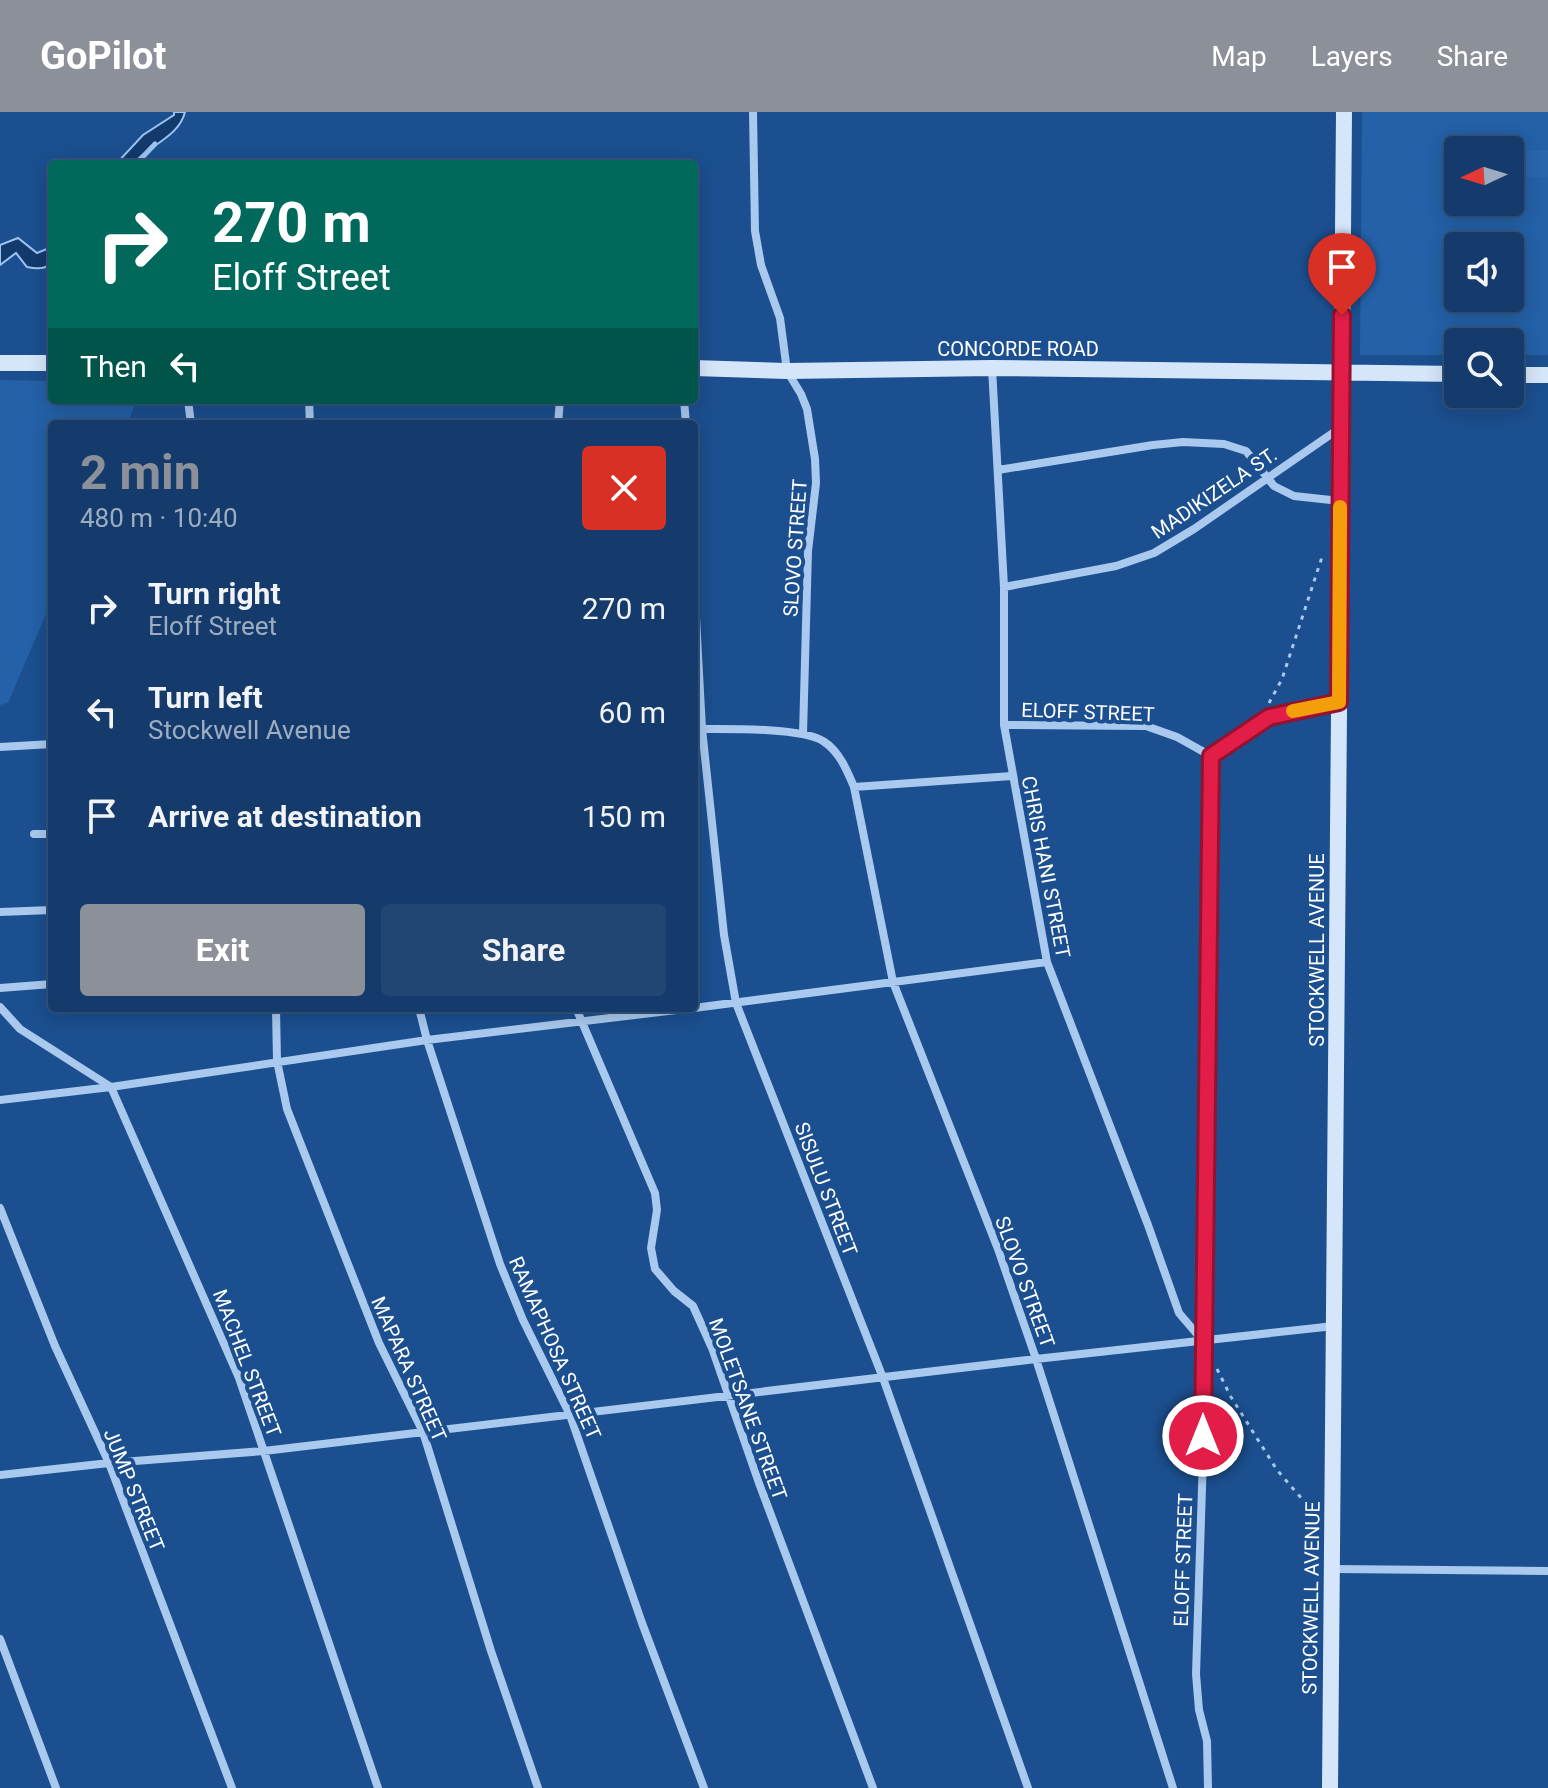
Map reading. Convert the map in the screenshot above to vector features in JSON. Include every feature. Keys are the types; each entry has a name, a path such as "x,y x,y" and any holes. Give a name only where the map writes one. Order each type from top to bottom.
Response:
{"street":[{"path":"753,112 755,231 761,265 780,318 787,371"},
{"name":"STOCKWELL AVENUE","path":"1330,1788 1344,112"},
{"path":"0,363 48,363"},
{"name":"CONCORDE ROAD","path":"698,368 1444,374"},
{"name":"CHRIS HANI STREET","path":"992,368 1004,587 1004,725 1047,962 1179,1313 1203,1340"},
{"name":"SLOVO STREET","path":"787,371 807,409 816,483 808,551 803,734"},
{"path":"1524,375 1548,375"},
{"name":"MADIKIZELA ST.","path":"1004,587 1116,566 1154,553 1194,529 1341,427"},
{"path":"998,470 1153,445 1208,442 1246,451 1274,486 1294,496 1340,501"},
{"path":"1211,756 1260,721 1339,702"},
{"name":"ELOFF STREET","path":"1004,725 1146,726 1177,737 1211,756 1203,1457 1196,1674 1199,1710 1207,1741 1208,1788"},
{"path":"698,729 803,734 823,740 846,767 854,787 1012,776"},
{"name":"SISULU STREET","path":"698,729 724,935 736,1003 883,1378 1028,1788"},
{"path":"0,747 48,744"},
{"name":"SLOVO STREET","path":"854,787 893,982 998,1249 1173,1788"},
{"path":"34,834 48,834"},
{"path":"0,912 48,910"},
{"path":"698,1007 1047,962"},
{"path":"0,988 48,984"},
{"path":"0,1007 20,1029 111,1087"},
{"name":"MAPARA STREET","path":"276,1012 277,1061 287,1109 351,1276 397,1383 423,1432 491,1651 538,1788"},
{"name":"RAMAPHOSA STREET","path":"420,1012 500,1264 523,1320 570,1415 642,1623 704,1788"},
{"name":"MOLETSANE STREET","path":"577,1012 655,1193 657,1210 651,1248 655,1269 693,1306 712,1348 873,1788"},
{"path":"0,1100 111,1087 427,1040 661,1012"},
{"name":"MACHEL STREET","path":"111,1087 234,1366 378,1788"},
{"name":"JUMP STREET","path":"0,1208 55,1346 109,1463 232,1788"},
{"path":"0,1475 264,1451 1334,1326"},
{"path":"1332,1569 1548,1571"},
{"path":"0,1639 56,1788"}],"path":[{"path":"1260,721 1282,679 1327,544"},
{"path":"1217,1369 1277,1470 1332,1534"}],"shaded area":[{"path":"174,112 185,112 182,121 170,134 137,160 120,160 143,135 174,115"},
{"path":"1362,112 1548,112 1548,355 1524,355 1524,328 1444,328 1444,355 1360,355"},
{"path":"18,238 37,253 48,246 48,266 43,268 27,267 16,253 0,265 0,245"},
{"path":"0,380 48,381 48,404 135,404 129,420 48,420 48,609 8,703 0,705"}],"building":[{"path":"1524,150 1548,150 1548,177 1524,177"}],"waterway":[{"path":"140,160 155,144"}],"slow traffic":[{"path":"1293,711 1339,702 1340,507"}],"route":[{"path":"1203,1436 1211,756 1269,717 1339,702 1342,315"}]}
